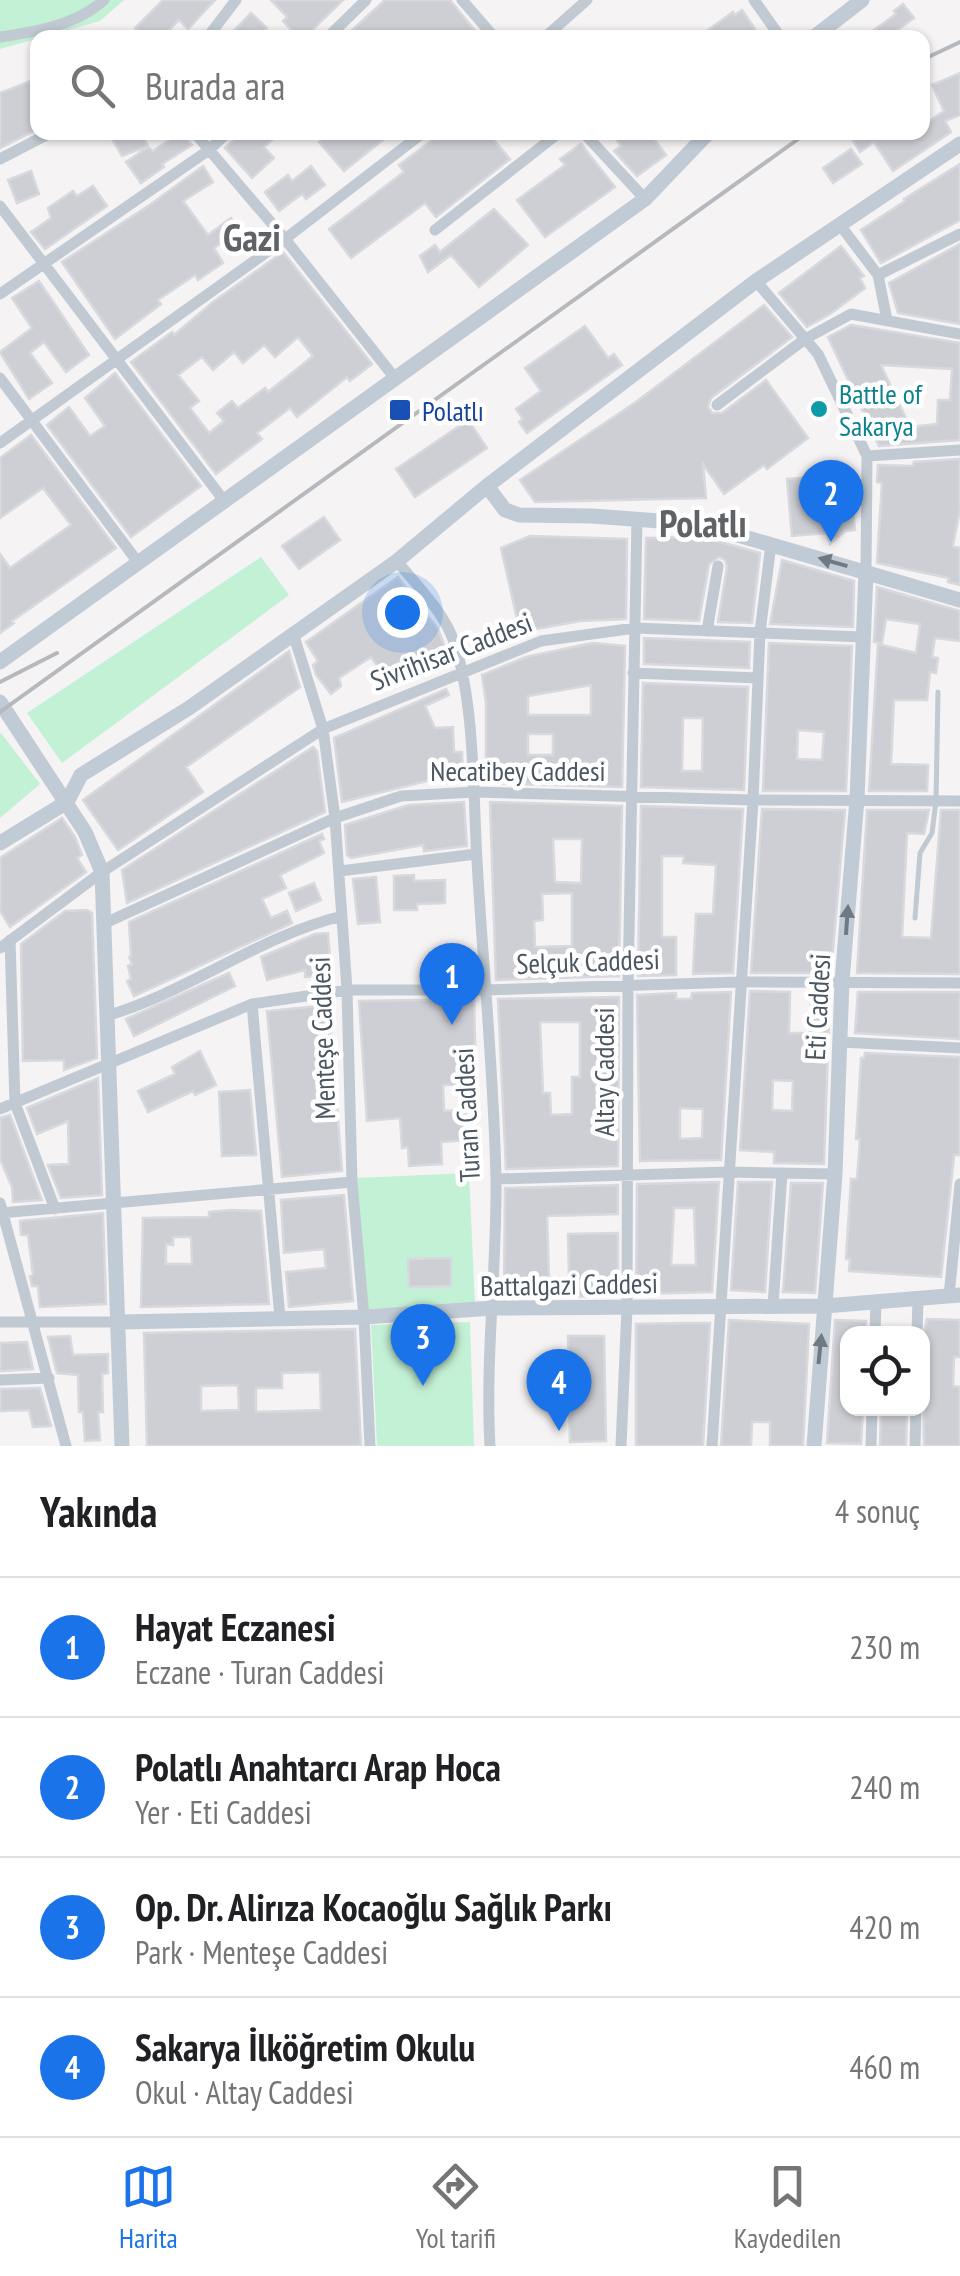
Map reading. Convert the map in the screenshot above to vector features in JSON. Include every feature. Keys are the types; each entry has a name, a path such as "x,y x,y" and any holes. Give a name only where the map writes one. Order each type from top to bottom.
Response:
{"street":[{"path":"40,30 92,11 104,0"},
{"path":"213,30 236,0"},
{"path":"334,30 366,0"},
{"path":"462,0 489,30"},
{"path":"553,30 588,0"},
{"path":"754,0 775,30"},
{"path":"824,30 862,0"},
{"path":"0,36 30,32"},
{"path":"0,158 36,140"},
{"path":"201,140 285,238 394,377"},
{"path":"0,294 220,140"},
{"path":"0,444 414,140"},
{"path":"435,230 550,140"},
{"path":"590,140 644,198"},
{"path":"0,662 644,198 702,140"},
{"path":"0,843 67,802 82,776 189,708 397,562 487,486 756,281 960,144"},
{"path":"0,206 225,502"},
{"path":"840,226 878,275 888,320"},
{"path":"878,275 960,234"},
{"path":"756,281 818,354 867,456 866,571"},
{"path":"717,405 805,339 852,314 960,334"},
{"path":"0,378 138,561"},
{"path":"867,456 960,450"},
{"path":"487,486 505,510 519,514 700,524 960,600"},
{"name":"Altay Caddesi","path":"621,1446 637,519"},
{"path":"712,1446 760,632 771,544"},
{"name":"Turan Caddesi","path":"397,562 435,608 453,638 462,670 475,792 496,1179 487,1394 490,1446"},
{"path":"707,631 718,566"},
{"name":"Eti Caddesi","path":"814,1446 835,1174 866,571"},
{"name":"Sivrihisar Caddesi","path":"5,944 102,872 323,729 541,640 635,628 862,637"},
{"name":"Menteşe Caddesi","path":"292,633 323,729 336,818 352,1182 370,1446"},
{"path":"633,674 758,678"},
{"path":"0,702 67,802 102,872 122,1446"},
{"name":"Necatibey Caddesi","path":"103,924 336,818 401,796 475,792 960,802"},
{"path":"340,871 476,854"},
{"path":"106,1016 134,1008 291,934 342,916"},
{"path":"5,944 15,1103 55,1209"},
{"name":"Selçuk Caddesi","path":"0,1109 252,1004 346,990 960,982"},
{"path":"252,1004 280,1318"},
{"path":"840,1042 960,1048"},
{"path":"496,1179 728,1172 835,1174"},
{"path":"773,1306 782,1173"},
{"path":"66,1446 1,1209 55,1209 352,1182"},
{"path":"954,1296 960,1184"},
{"name":"Battalgazi Caddesi","path":"120,1322 364,1317 493,1308 824,1306 954,1296"},
{"path":"918,1298 918,1326"},
{"path":"875,1326 876,1301"},
{"path":"0,1322 120,1322"},
{"path":"0,1380 49,1378"},
{"path":"871,1446 872,1416"},
{"path":"915,1446 916,1416"}],"lane":[{"path":"915,918 920,853 932,833 936,801 938,692"}],"green space":[{"path":"0,0 124,0 100,21 68,30 30,30 30,41 0,49"},
{"path":"261,557 289,595 62,763 27,713"},
{"path":"0,734 40,784 0,818"},
{"path":"469,1173 475,1304 366,1309 356,1178"},
{"path":"470,1322 474,1446 377,1446 371,1325"}],"building":[{"path":"163,0 215,0 188,29 179,20 169,30 135,28"},
{"path":"271,0 343,0 312,30 291,30 283,21 287,17"},
{"path":"385,0 450,0 474,30 352,30"},
{"path":"903,4 914,18 898,30 874,30 896,14 894,11"},
{"path":"742,10 755,29 708,30 733,12 735,15"},
{"path":"251,13 267,28 265,30 235,30"},
{"path":"960,73 960,115 945,121 951,132 893,171 874,142 860,152 853,140 930,140 930,121 944,111 932,85"},
{"path":"30,81 30,133 0,148 0,93"},
{"path":"113,140 145,140 148,146 122,156"},
{"path":"169,140 188,140 192,145 141,183 126,162 148,147 153,151"},
{"path":"234,140 272,140 264,147 274,158 252,178 225,148"},
{"path":"321,140 383,140 344,171"},
{"path":"432,140 494,140 510,159 436,217 425,203 351,258 329,229 404,172 399,165"},
{"path":"617,140 655,140 666,155 637,176 614,151 621,146"},
{"path":"581,144 615,187 545,237 517,200 565,165 560,159"},
{"path":"851,149 862,164 833,183 823,168"},
{"path":"960,164 960,220 881,263 861,230"},
{"path":"203,166 213,182 183,201 208,235 231,218 239,230 214,248 223,263 198,280 195,275 158,300 161,304 115,339 62,262"},
{"path":"311,166 325,185 306,199 302,194 279,211 265,192 288,175 292,181"},
{"path":"31,171 39,194 17,203 8,180"},
{"path":"93,186 107,206 45,249 31,232 51,218 48,208 73,191 77,196"},
{"path":"494,209 528,245 479,287 451,255 428,272 420,256 435,245 440,252"},
{"path":"960,244 960,324 898,313 889,283"},
{"path":"841,246 864,276 860,278 865,288 807,327 779,293"},
{"path":"283,252 372,364 350,381 347,377 297,417 290,408 257,433 262,439 216,474 131,362 172,332 174,335","holes":["298,337 313,356 268,392 265,388 238,408 232,401 217,413 224,421 209,433 190,408 199,401 178,375 202,357 213,370 234,352 243,363 264,345 275,357"]},
{"path":"39,281 89,355 66,372 44,342 30,353 52,383 29,399 0,352 32,328 12,298"},
{"path":"764,305 792,337 711,398 708,407 712,413 722,413 766,380 808,438 767,469 764,465 724,494 703,464 706,498 535,502 520,480 636,402"},
{"path":"851,325 960,343 960,440 879,446 828,337","holes":["881,365 952,369 950,400 938,400 937,424 910,427"]},
{"path":"585,326 608,358 614,354 622,365 527,433 516,409 541,391 525,368"},
{"path":"115,373 201,486 131,537 47,425 69,407 90,436 105,426 85,398"},
{"path":"468,420 487,448 415,497 396,469"},
{"path":"31,435 116,548 0,633 0,554 10,568 71,525 43,488 0,518 0,458"},
{"path":"960,459 960,509 953,546 960,548 960,585 948,582 949,578 877,563 882,483 877,482 878,465 913,466 914,462"},
{"path":"849,473 855,530 845,531 830,544 827,533 792,536 787,479"},
{"path":"324,517 340,540 299,569 282,546"},
{"path":"530,536 627,539 626,619 580,621 520,632 501,548"},
{"path":"702,537 760,553 752,623 718,622 727,567 719,557 709,564 699,621 644,619 646,538"},
{"path":"782,560 854,581 853,627 770,624"},
{"path":"398,577 438,629 448,655 392,686 371,657 339,678 341,686 331,694 316,675 313,665 318,661 306,642"},
{"path":"877,587 960,611 960,641 935,638 932,657 938,658 936,673 930,672 927,700 894,700 891,764 928,765 927,791 869,791 878,644 916,653 920,624 886,619 882,643 874,642"},
{"path":"644,638 750,642 749,668 644,664"},
{"path":"592,643 625,646 622,787 486,783 482,675 526,657","holes":["591,685 591,715 528,715 528,696","528,734 553,734 553,755 528,755"]},
{"path":"769,643 852,646 846,791 763,791","holes":["798,730 824,732 822,760 797,759"]},
{"path":"289,651 300,687 186,767 203,792 118,850 83,800"},
{"path":"643,683 748,687 744,790 641,787","holes":["683,718 703,718 702,771 682,771"]},
{"path":"446,689 449,695 425,706 435,728 453,727 454,752 462,752 463,782 445,784 443,777 342,802 334,738"},
{"path":"313,747 317,751 325,812 127,903 122,870"},
{"path":"464,802 467,846 424,851 423,845 351,858 347,855 345,825 409,805"},
{"path":"490,802 622,806 619,976 496,980","holes":["553,839 582,839 581,883 555,882","572,893 572,946 535,947 534,921 543,920 542,894"]},
{"path":"641,806 743,809 733,973 693,974 696,914 713,914 716,865 683,863 684,856 662,856 662,937 676,937 676,975 638,976"},
{"path":"762,809 845,810 831,973 751,973"},
{"path":"867,810 929,810 924,834 907,833 902,937 931,938 941,810 960,810 960,974 857,973"},
{"path":"62,818 75,837 82,855 77,858 86,872 10,927 0,911 0,858"},
{"path":"322,834 324,839 319,841 324,853 280,875 286,888 262,899 271,918 287,911 292,923 134,996 127,981 131,979 128,966 132,964 129,922"},
{"path":"414,875 414,881 445,880 445,903 417,904 417,910 394,910 394,876"},
{"path":"376,877 380,922 358,924 353,879"},
{"path":"314,883 321,900 296,911 289,893"},
{"path":"65,911 92,913 97,1058 64,1070 64,1060 23,1061 21,944"},
{"path":"328,933 331,976 305,977 305,970 267,980 261,957 315,934"},
{"path":"229,973 235,986 134,1036 126,1019"},
{"path":"750,991 790,992 789,1033 810,1033 811,992 830,992 824,1164 774,1163 774,1152 740,1150","holes":["773,1080 793,1081 792,1111 772,1110"]},
{"path":"731,992 721,1160 640,1161 637,995 676,993 676,999 691,999 692,993","holes":["680,1108 703,1109 702,1138 680,1139"]},
{"path":"858,992 960,992 960,1039 855,1033"},
{"path":"619,997 618,1166 506,1169 498,999","holes":["540,1022 580,1022 580,1077 572,1077 572,1114 551,1115 550,1093 543,1093"]},
{"path":"474,999 476,1084 443,1085 444,1111 465,1110 467,1140 441,1142 442,1164 409,1166 408,1147 402,1148 400,1118 367,1121 359,1001"},
{"path":"329,1005 342,1171 282,1177 267,1011"},
{"path":"200,1051 216,1085 148,1112 138,1091 175,1074 172,1067"},
{"path":"865,1053 960,1057 960,1155 954,1155 941,1277 849,1271 850,1259 846,1259 851,1179 857,1179 861,1058"},
{"path":"98,1078 102,1195 61,1198 48,1165 69,1164 68,1121 37,1134 27,1108"},
{"path":"250,1090 256,1155 222,1156 219,1092"},
{"path":"10,1115 42,1200 13,1202 12,1187 0,1159 0,1118"},
{"path":"719,1182 712,1292 636,1294 637,1184","holes":["674,1208 694,1208 696,1265 671,1265"]},
{"path":"738,1182 772,1182 765,1292 731,1290"},
{"path":"791,1183 823,1183 815,1293 783,1292"},
{"path":"618,1185 618,1214 547,1216 549,1278 569,1277 568,1234 618,1233 618,1296 504,1297 505,1188"},
{"path":"344,1195 353,1301 289,1307 286,1272 326,1268 324,1249 284,1253 281,1200"},
{"path":"261,1211 269,1304 141,1307 143,1218 209,1217 209,1212","holes":["173,1237 191,1237 192,1264 166,1264 166,1244 173,1245"]},
{"path":"103,1213 106,1304 40,1307 38,1286 32,1286 30,1276 33,1275 28,1235 21,1235 20,1221"},
{"path":"451,1258 451,1286 409,1287 408,1259"},
{"path":"927,1319 960,1320 960,1357 954,1357 953,1386 960,1387 960,1446 924,1446 923,1416 930,1416 930,1326 925,1326"},
{"path":"729,1320 809,1324 803,1446 770,1446 770,1422 752,1422 751,1446 721,1446"},
{"path":"835,1320 866,1321 866,1326 840,1326 840,1416 863,1416 861,1444 827,1443"},
{"path":"710,1323 703,1446 636,1446 636,1324"},
{"path":"355,1329 361,1446 147,1446 144,1333","holes":["320,1372 321,1410 256,1412 256,1388 282,1388 282,1373","238,1385 239,1410 201,1411 201,1386"]},
{"path":"70,1336 73,1355 108,1354 108,1373 102,1374 103,1412 98,1412 100,1440 85,1441 78,1375 57,1373 48,1337"},
{"path":"568,1336 604,1336 606,1441 570,1442"},
{"path":"27,1342 33,1369 0,1371 0,1343"},
{"path":"40,1388 51,1426 33,1427 29,1410 0,1411 0,1389"},
{"path":"881,1416 907,1416 906,1446 880,1446"}],"railway":[{"path":"930,56 960,42"},
{"path":"0,712 797,140"},
{"path":"0,682 57,653"}],"place":[{"name":"Battle of Sakarya","path":"819,409"},
{"name":"Polatlı","path":"400,410"},
{"name":"Polatlı Anahtarcı Arap Hoca","path":"831,542"},
{"name":"Hayat Eczanesi","path":"452,1025"},
{"name":"Op. Dr. Alirıza Kocaoğlu Sağlık Parkı","path":"423,1386"},
{"name":"Sakarya İlköğretim Okulu","path":"559,1431"}],"district":[{"name":"Gazi","path":"252,236"},
{"name":"Polatlı","path":"703,522"}]}
